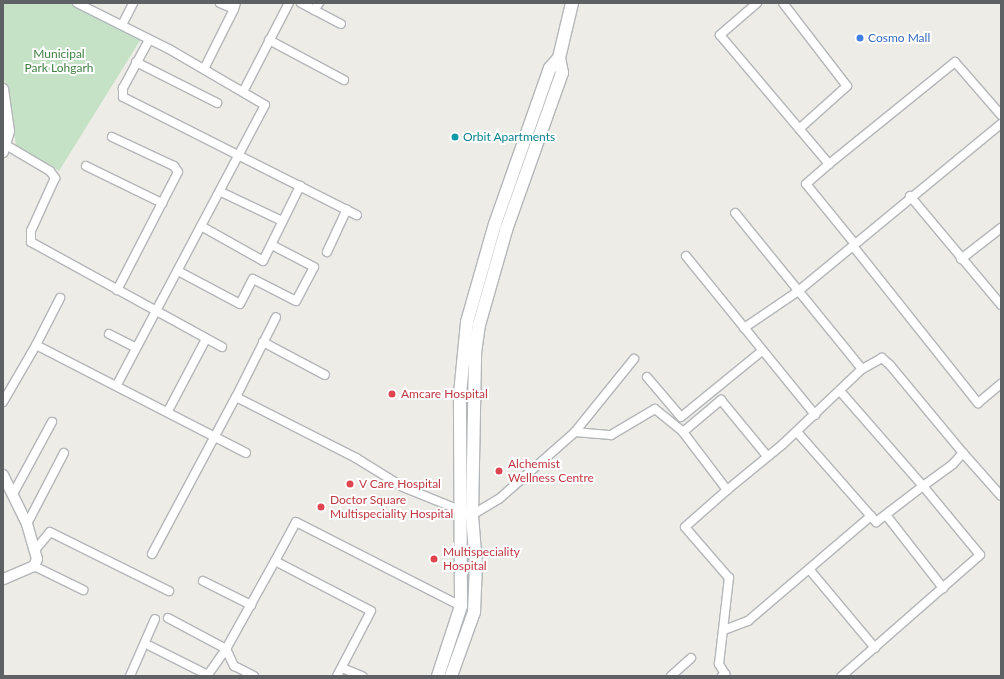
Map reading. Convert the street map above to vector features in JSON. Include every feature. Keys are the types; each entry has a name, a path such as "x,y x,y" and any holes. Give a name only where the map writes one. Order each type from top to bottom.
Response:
{"main road":[{"path":"438,676 461,606 475,353 487,294 562,72 559,58 572,3"},
{"path":"452,676 474,612 476,565 466,514 460,394 460,361 476,281 550,68 559,58"},
{"path":"460,394 474,391"}],"street":[{"path":"77,3 122,25 244,90 265,105 241,156 201,226 116,386"},
{"path":"122,25 133,3"},
{"path":"204,69 235,6 220,3"},
{"path":"244,90 289,3"},
{"path":"301,3 316,7 341,24"},
{"path":"757,3 720,35 829,164"},
{"path":"783,3 846,86 799,129"},
{"path":"150,40 136,62 123,88 123,97 357,215"},
{"path":"269,40 344,80"},
{"path":"136,62 217,103"},
{"path":"1001,115 954,62 806,184 978,403 1001,384"},
{"path":"3,89 6,129 5,148 50,171 55,178 31,231 31,242 222,347"},
{"path":"744,328 797,292 910,196 1001,124"},
{"path":"112,137 174,166 178,172 117,290"},
{"path":"86,166 162,203"},
{"path":"201,226 263,261 300,186"},
{"path":"221,192 282,221"},
{"path":"910,196 961,259 1001,305"},
{"path":"327,252 347,210"},
{"path":"735,213 797,292 862,369"},
{"path":"961,259 1001,228"},
{"path":"178,271 240,304 253,279 296,301 314,267 272,245"},
{"path":"686,256 815,415"},
{"path":"3,402 36,345 60,298"},
{"path":"152,554 214,435 236,397 276,317"},
{"path":"109,334 136,348"},
{"path":"168,411 206,339"},
{"path":"263,342 325,375"},
{"path":"36,345 168,411 246,453"},
{"path":"647,377 681,417 762,351"},
{"path":"724,675 720,664 729,578 685,527 797,432 862,369 882,358 886,361 1001,496"},
{"path":"236,397 356,458 403,487 466,514 499,499 575,432 634,359"},
{"path":"840,391 923,486 980,555 842,676"},
{"path":"683,432 721,400 767,456"},
{"path":"575,432 611,435 656,409 683,432 727,490"},
{"path":"13,494 52,422"},
{"path":"797,432 876,522 964,453"},
{"path":"27,524 64,453"},
{"path":"3,474 27,524 35,550 34,566"},
{"path":"886,515 943,588"},
{"path":"724,630 748,621 871,516"},
{"path":"150,646 208,676 226,649 296,522 461,606"},
{"path":"35,550 50,532 169,591"},
{"path":"275,561 371,611 337,676"},
{"path":"3,579 34,566 83,590"},
{"path":"810,569 875,648"},
{"path":"203,581 251,605"},
{"path":"168,618 226,649 234,666 254,676"},
{"path":"130,676 155,619"},
{"path":"671,676 691,658"},
{"path":"342,668 362,676"}],"green space":[{"name":"Municipal Park Lohgarh","path":"3,3 73,3 141,39 59,171 16,145 3,73"}],"place":[{"name":"Cosmo Mall","path":"860,38"},
{"name":"Orbit Apartments","path":"455,137"},
{"name":"Amcare Hospital","path":"392,394"},
{"name":"Alchemist Wellness Centre","path":"499,471"},
{"name":"V Care Hospital","path":"350,484"},
{"name":"Doctor Square Multispeciality Hospital","path":"321,507"},
{"name":"Multispeciality Hospital","path":"434,559"}]}
